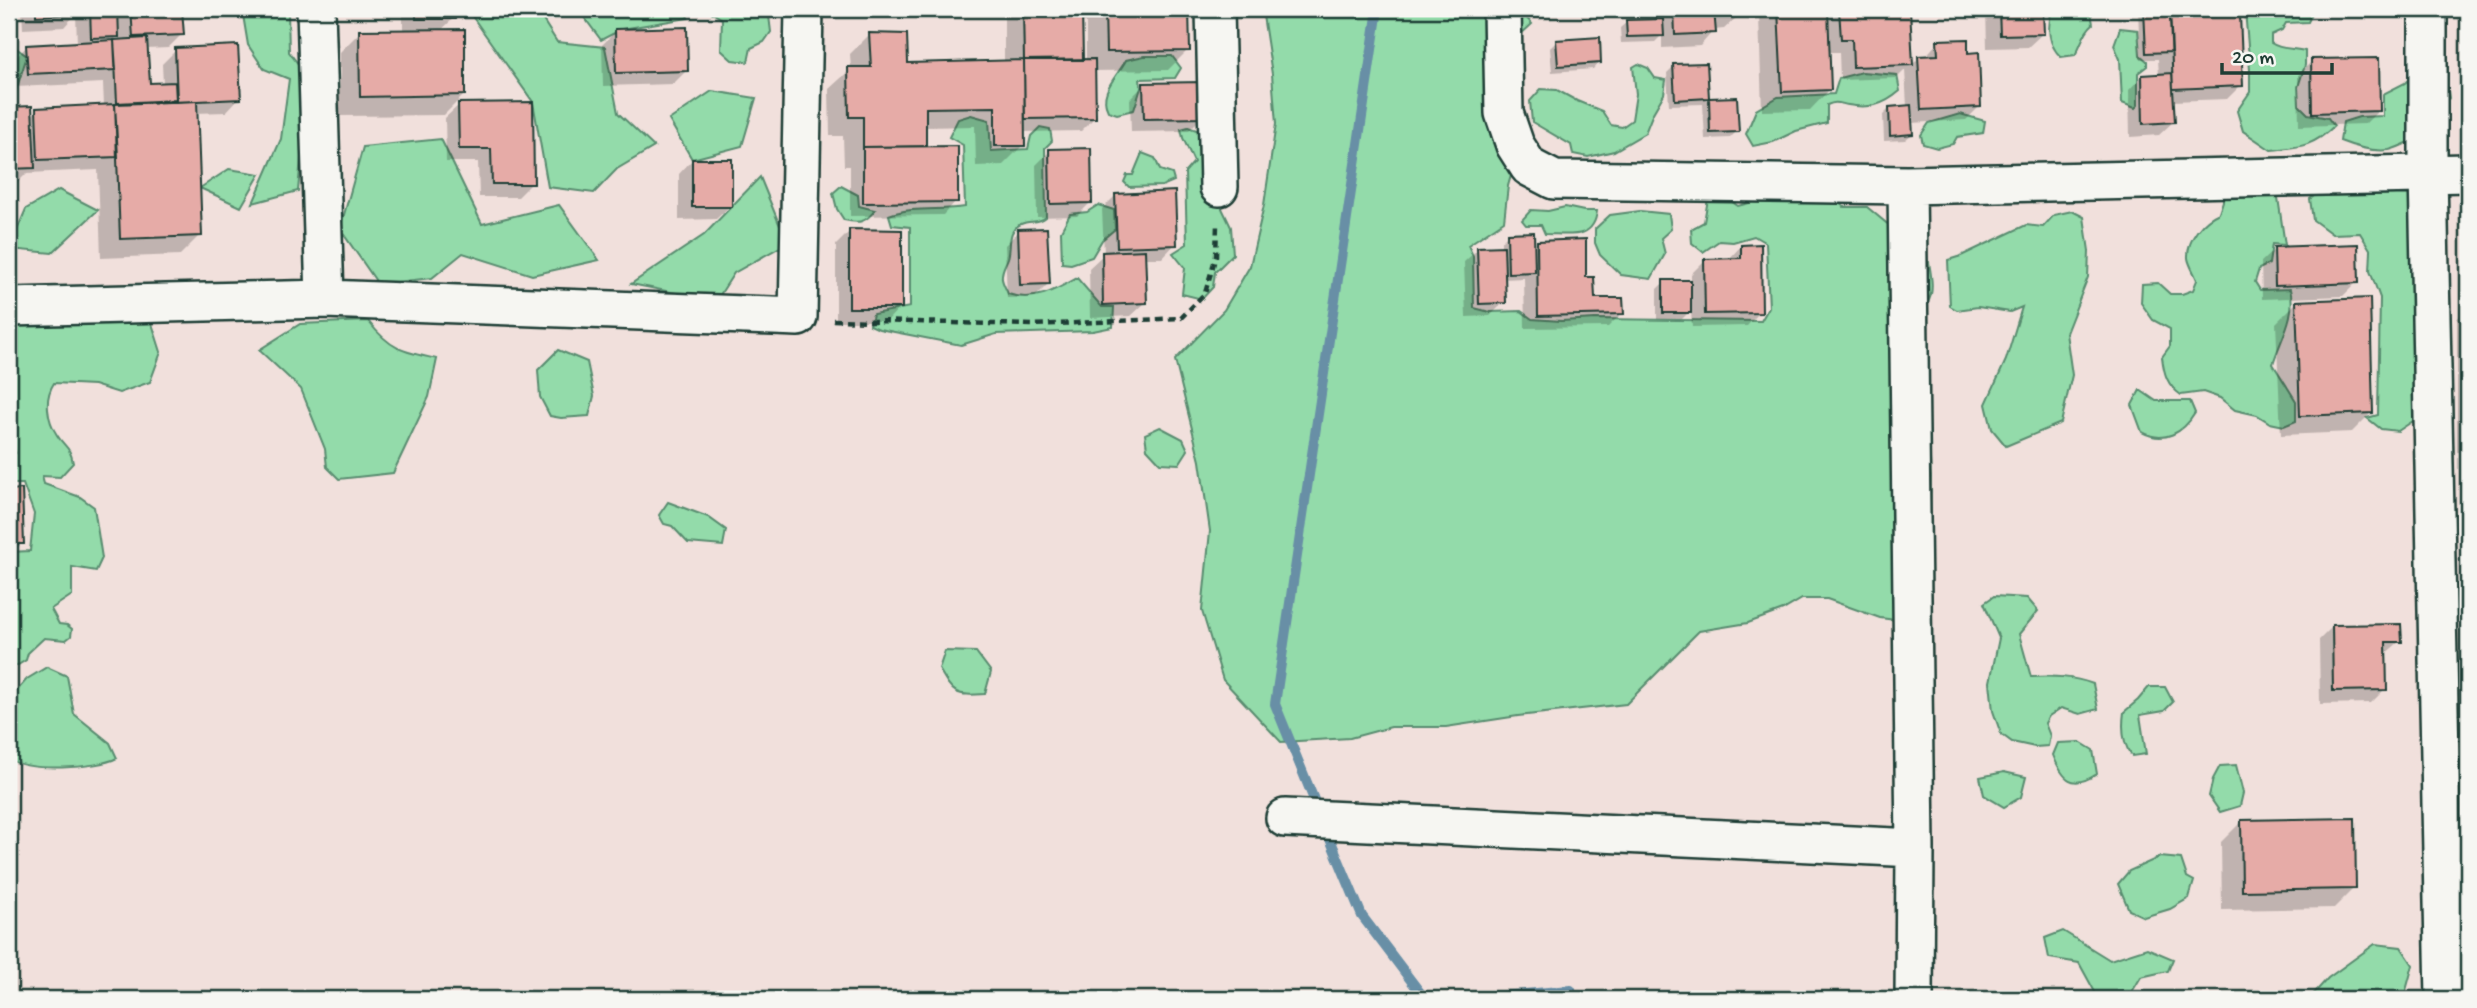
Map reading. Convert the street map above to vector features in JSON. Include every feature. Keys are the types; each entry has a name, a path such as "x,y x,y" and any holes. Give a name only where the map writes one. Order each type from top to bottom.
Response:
{"street":[{"path":"316,9 325,299"},
{"path":"9,307 325,299 797,317 804,9"},
{"path":"1215,9 1219,187"},
{"path":"1502,9 1504,113 1515,145 1529,167 1554,180 1907,185 2468,173"},
{"path":"2427,9 2445,999"},
{"path":"1907,185 1915,848 1914,999"},
{"path":"1285,818 1915,848"}],"path":[{"path":"797,317 861,322 1034,325 1181,318 1205,293 1216,256 1219,187"}],"green space":[{"path":"242,9 306,9 288,12 289,52 308,77 298,191 253,203 281,139 289,79 264,69 248,45"},
{"path":"467,9 536,9 557,42 605,47 618,113 654,147 617,169 594,193 548,187 533,102"},
{"path":"578,9 685,9 688,18 622,29 601,40"},
{"path":"709,9 761,9 769,16 771,32 764,42 751,48 748,62 732,60 721,50 722,19"},
{"path":"1262,9 1519,9 1532,24 1505,49 1514,165 1508,186 1504,221 1468,245 1473,256 1474,308 1490,312 1521,311 1532,319 1561,321 1761,321 1769,307 1766,243 1754,236 1733,242 1719,241 1703,252 1692,243 1691,229 1704,222 1708,199 1726,198 1738,206 1771,193 1833,198 1844,207 1867,207 1891,227 1914,261 1929,262 1931,294 1915,322 1928,353 1927,407 1931,477 1927,624 1880,618 1827,599 1802,599 1783,610 1748,623 1699,631 1626,704 1446,727 1391,727 1350,738 1281,742 1223,680 1202,611 1210,531 1200,461 1175,360 1224,310 1250,266 1264,205 1276,124"},
{"path":"2086,9 2091,12 2093,24 2075,55 2061,57 2051,41 2050,16 2052,10 2062,12"},
{"path":"2231,9 2314,9 2308,22 2286,23 2282,30 2271,35 2271,43 2283,48 2305,51 2305,65 2298,87 2299,105 2308,114 2328,118 2334,126 2319,138 2298,147 2271,150 2243,131 2237,111 2250,92 2245,10 2232,12"},
{"path":"2120,28 2138,30 2140,55 2147,61 2147,66 2138,73 2138,105 2135,108 2122,103 2120,59 2114,45"},
{"path":"9,43 27,56 9,107"},
{"path":"1144,56 1172,56 1181,68 1175,78 1140,79 1141,88 1134,110 1117,114 1108,111 1105,97 1107,91 1126,60"},
{"path":"2424,62 2445,66 2449,98 2430,133 2389,150 2364,148 2340,141 2343,122 2359,117 2383,116 2383,94 2405,83"},
{"path":"1638,64 1648,68 1655,78 1666,80 1664,94 1645,133 1614,151 1588,157 1573,154 1571,145 1532,122 1530,101 1541,89 1557,90 1602,111 1611,125 1622,127 1632,120 1636,94 1633,67"},
{"path":"1862,72 1897,75 1900,91 1882,103 1869,106 1837,103 1827,105 1827,123 1796,131 1773,142 1753,146 1746,134 1756,110 1778,97 1834,94 1839,78"},
{"path":"712,91 756,98 742,146 692,159 669,120"},
{"path":"1960,114 1985,121 1983,133 1957,137 1953,144 1937,148 1923,144 1921,135 1929,123"},
{"path":"971,115 989,120 991,151 1028,149 1031,136 1040,127 1050,129 1052,141 1045,148 1046,217 1021,224 1013,231 1002,276 1008,294 1035,296 1053,291 1077,278 1102,307 1114,307 1113,327 1093,331 996,334 961,345 870,325 873,314 910,307 910,227 892,225 889,215 965,207 963,145 949,137 958,119"},
{"path":"1188,127 1205,133 1219,202 1231,227 1233,254 1215,272 1213,287 1202,299 1182,294 1185,268 1173,253 1187,244 1185,172 1194,162 1181,129"},
{"path":"441,139 482,224 559,205 599,260 532,275 463,253 432,278 378,284 340,229 363,147"},
{"path":"1142,153 1155,158 1160,170 1172,174 1174,181 1162,186 1129,187 1124,182 1127,175 1133,175"},
{"path":"2378,164 2413,194 2419,417 2398,431 2381,429 2367,418 2378,415 2380,298 2370,271 2371,251 2360,233 2332,234 2313,220 2310,199 2327,187"},
{"path":"229,169 260,174 241,207 200,188"},
{"path":"760,177 787,243 734,273 716,301 631,284 704,235"},
{"path":"2224,183 2276,184 2285,245 2272,244 2269,264 2259,269 2255,282 2260,290 2290,289 2290,318 2273,364 2296,401 2296,421 2284,426 2235,410 2220,398 2203,392 2181,395 2176,391 2167,379 2162,357 2170,346 2170,329 2153,320 2141,303 2142,284 2158,283 2170,294 2193,290 2197,280 2188,258 2190,244 2202,225 2219,213"},
{"path":"841,186 858,195 859,206 875,210 869,217 858,222 844,220 837,209 833,193"},
{"path":"59,190 98,210 52,253 9,249 26,209"},
{"path":"1098,205 1114,210 1115,229 1102,240 1092,257 1071,264 1062,263 1061,231 1070,214 1087,212"},
{"path":"1565,207 1597,211 1595,221 1585,231 1571,235 1545,234 1541,225 1526,225 1522,220 1531,210 1548,211"},
{"path":"1640,211 1669,214 1671,229 1661,238 1665,254 1651,279 1621,275 1600,255 1595,243 1595,229 1610,215"},
{"path":"2072,211 2084,217 2089,251 2088,277 2066,333 2072,375 2061,423 2006,446 1992,429 1986,404 2006,360 2022,307 2010,312 1978,307 1957,310 1950,306 1948,260 2026,225 2043,227 2054,215"},
{"path":"9,303 149,314 161,352 150,382 119,393 94,385 54,383 51,389 48,409 51,423 69,450 73,463 60,477 42,476 44,484 80,497 94,507 102,558 96,571 72,567 72,595 51,609 59,624 72,629 71,636 66,640 44,638 28,653 26,660 18,665 13,665 9,632 9,552 30,551 34,514 23,484 9,484 9,459 16,453 9,435"},
{"path":"368,321 398,348 437,359 429,397 393,473 339,479 327,467 325,449 301,389 259,350 300,324"},
{"path":"558,350 587,362 594,396 589,416 550,416 540,397 538,370"},
{"path":"2140,390 2156,401 2190,401 2195,413 2179,431 2165,437 2142,432 2132,405"},
{"path":"1160,427 1183,439 1188,450 1179,464 1160,463 1147,449 1145,434"},
{"path":"668,502 708,517 726,530 723,546 688,543 672,526 664,524 659,515"},
{"path":"1994,596 2027,598 2038,611 2019,634 2031,677 2063,677 2093,684 2098,709 2080,714 2061,708 2049,716 2045,723 2050,736 2048,746 2035,747 2012,742 2001,734 1993,711 1990,682 1999,638 1984,603"},
{"path":"945,651 976,652 991,672 985,694 967,695 952,689 939,669"},
{"path":"47,667 67,676 74,714 110,743 117,758 94,765 62,768 31,766 9,759 9,692 14,694 27,679"},
{"path":"2149,687 2165,687 2173,702 2164,711 2140,715 2146,754 2132,756 2124,735 2124,712"},
{"path":"2080,742 2093,750 2097,774 2075,782 2065,776 2053,755 2058,743"},
{"path":"2236,765 2243,793 2240,806 2220,812 2209,796 2213,779 2220,766"},
{"path":"2004,772 2026,777 2021,797 2004,807 1984,795 1980,777"},
{"path":"2160,857 2181,859 2187,877 2194,881 2189,898 2170,909 2144,917 2129,910 2118,884 2129,871"},
{"path":"2063,931 2110,960 2147,948 2173,959 2168,971 2141,977 2132,992 2114,999 2096,994 2079,963 2049,958 2045,938"},
{"path":"2375,944 2401,947 2413,965 2405,994 2397,999 2309,999 2328,978"}],"building":[{"path":"36,9 79,9 79,14 36,16"},
{"path":"90,9 118,9 119,37 91,38"},
{"path":"131,9 182,9 184,35 133,37"},
{"path":"416,9 456,9 455,19 416,19"},
{"path":"1023,9 1082,9 1083,60 1024,60"},
{"path":"1105,9 1189,9 1190,51 1106,52"},
{"path":"1674,9 1714,9 1716,33 1675,35"},
{"path":"1714,9 1739,9 1740,16 1714,18"},
{"path":"1778,9 1828,9 1831,90 1782,92"},
{"path":"1839,9 1910,9 1913,65 1853,67 1852,39 1841,39"},
{"path":"1999,9 2043,9 2044,34 2000,35"},
{"path":"2144,9 2170,9 2172,52 2146,53"},
{"path":"2240,15 2243,86 2173,89 2170,18"},
{"path":"1663,19 1664,36 1627,37 1626,20"},
{"path":"687,27 688,71 616,73 615,29"},
{"path":"465,29 465,95 360,97 359,30"},
{"path":"869,33 907,34 908,63 1024,60 1025,146 995,146 995,107 926,108 926,146 863,147 863,117 849,117 848,67 871,67"},
{"path":"1600,37 1601,63 1558,66 1556,40"},
{"path":"147,38 150,83 175,82 176,100 117,103 114,40"},
{"path":"1968,39 1968,53 1979,52 1981,107 1921,110 1918,56 1938,55 1937,40"},
{"path":"114,40 116,70 28,74 26,45"},
{"path":"238,45 241,99 177,102 175,48"},
{"path":"2379,58 2380,111 2312,113 2311,59"},
{"path":"1095,59 1096,118 1025,119 1024,60"},
{"path":"1707,63 1709,98 1675,100 1673,64"},
{"path":"2172,73 2175,122 2143,124 2142,75"},
{"path":"1203,82 1204,118 1144,119 1143,83"},
{"path":"1737,97 1739,132 1710,133 1709,98"},
{"path":"197,101 202,236 120,239 115,104"},
{"path":"533,102 534,184 492,184 491,149 459,149 458,103"},
{"path":"115,104 118,157 38,160 36,108"},
{"path":"1911,105 1913,134 1890,136 1889,107"},
{"path":"32,106 35,168 9,169 9,107"},
{"path":"958,146 958,202 863,203 863,147"},
{"path":"1091,148 1092,203 1050,204 1049,149"},
{"path":"692,159 732,159 732,207 692,207"},
{"path":"1175,191 1177,245 1117,247 1115,194"},
{"path":"1047,228 1050,284 1020,285 1018,229"},
{"path":"849,229 902,230 902,308 849,308"},
{"path":"1534,232 1535,272 1508,273 1507,233"},
{"path":"1586,239 1586,277 1594,277 1595,298 1623,298 1624,314 1538,316 1537,241"},
{"path":"1761,244 1762,313 1705,314 1704,259 1741,258 1741,245"},
{"path":"2358,244 2359,283 2275,286 2274,247"},
{"path":"1504,246 1506,303 1479,304 1477,247"},
{"path":"1145,250 1147,303 1103,305 1102,252"},
{"path":"1663,280 1691,280 1691,313 1663,313"},
{"path":"2370,298 2373,413 2300,416 2296,301"},
{"path":"22,489 24,544 9,544 9,490"},
{"path":"2401,624 2402,642 2386,642 2387,690 2333,691 2332,625"},
{"path":"2355,818 2356,889 2242,891 2241,820"}],"waterway":[{"path":"1319,812 1275,704 1378,9"},
{"path":"1325,827 1362,916 1425,999"},
{"path":"1466,999 1571,990 1572,999"}]}
